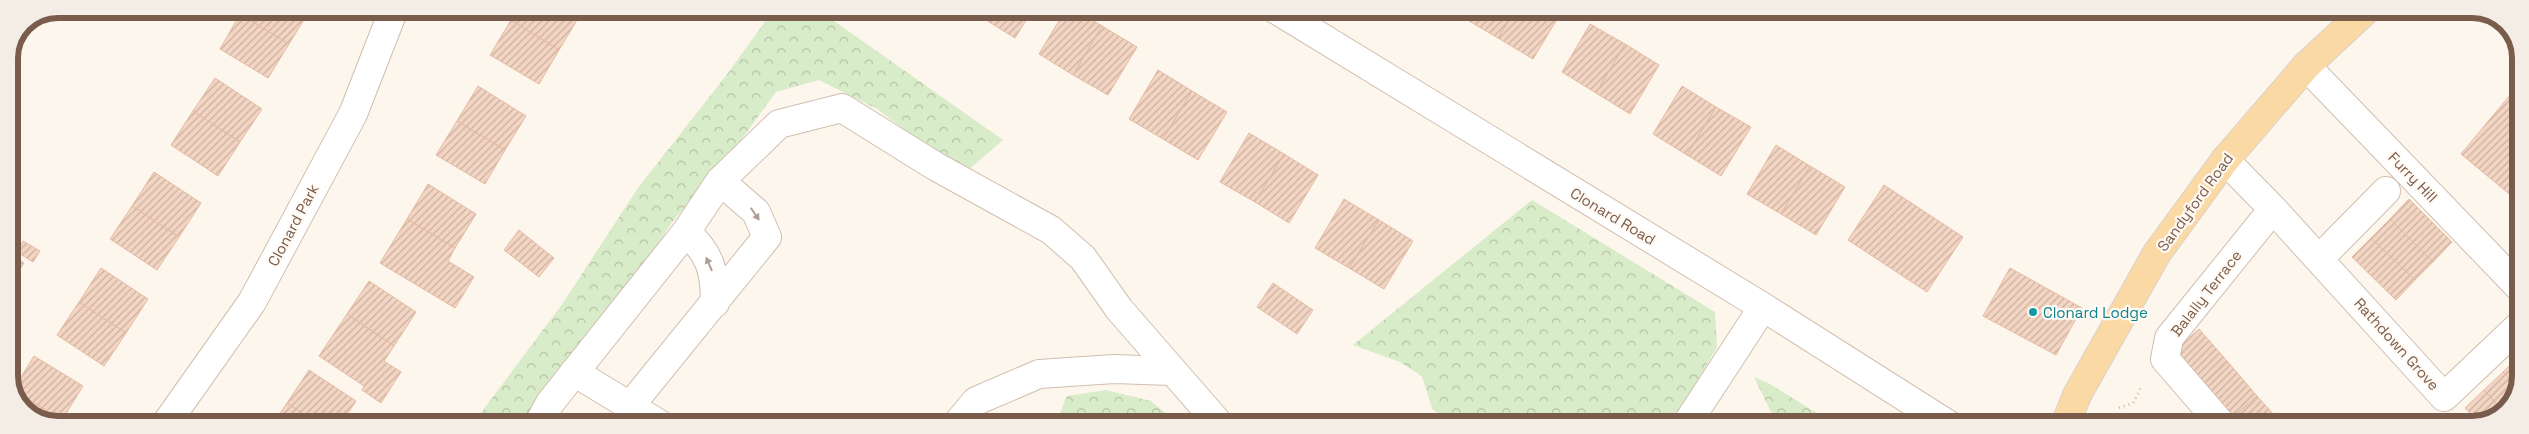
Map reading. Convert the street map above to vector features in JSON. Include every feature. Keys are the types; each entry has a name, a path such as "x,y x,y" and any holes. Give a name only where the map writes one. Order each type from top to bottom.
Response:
{"main road":[{"name":"Sandyford Road","path":"2069,416 2077,395 2157,253 2225,160 2306,66 2357,18"}],"street":[{"name":"Clonard Park","path":"171,416 252,302 354,114 391,18"},
{"name":"Clonard Road","path":"1290,18 1763,307 1935,416"},
{"name":"Furry Hill","path":"2306,66 2511,279"},
{"path":"543,416 550,403 574,372 686,232 720,181 779,124 842,108 935,166 1051,230 1083,258 1119,309 1212,416"},
{"name":"Rathdown Grove","path":"2225,160 2273,209 2444,397 2511,334"},
{"path":"630,406 767,237 756,212 720,181"},
{"path":"2319,259 2386,191"},
{"name":"Balally Terrace","path":"2214,416 2165,359 2169,338 2273,209"},
{"path":"686,232 697,242 709,261 715,279 714,303"},
{"path":"1692,416 1763,307"},
{"path":"964,416 976,401 1039,374 1114,369 1171,371"},
{"path":"574,372 646,416"}],"green space":[{"path":"768,18 830,18 1003,140 966,172 949,158 925,145 877,109 819,80 776,92 733,151 672,222 626,297 552,385 530,416 479,416 563,303 638,188 728,73"},
{"path":"1532,200 1715,312 1717,347 1695,385 1688,416 1441,416 1432,408 1422,376 1400,362 1353,345"},
{"path":"1754,377 1770,384 1822,416 1779,416 1771,412"},
{"path":"1106,390 1151,401 1169,416 1059,416 1067,396"}],"building":[{"path":"238,18 247,18 289,44 268,78 220,49"},
{"path":"247,18 305,18 289,44"},
{"path":"512,18 578,18 559,50 511,20"},
{"path":"983,18 1027,18 1015,38"},
{"path":"1061,18 1089,18 1102,26 1073,75 1039,54"},
{"path":"1464,18 1510,18 1498,38"},
{"path":"1510,18 1558,18 1533,59 1498,38"},
{"path":"511,20 559,50 539,84 490,55"},
{"path":"1590,24 1625,44 1596,93 1562,72"},
{"path":"1102,26 1137,47 1108,95 1073,75"},
{"path":"1625,44 1659,65 1630,114 1596,93"},
{"path":"1158,70 1192,91 1163,139 1129,119"},
{"path":"215,78 262,109 240,142 193,111"},
{"path":"478,86 526,116 505,150 457,121"},
{"path":"1682,86 1716,107 1687,155 1653,134"},
{"path":"1192,91 1227,112 1198,160 1163,139"},
{"path":"2511,94 2511,196 2461,154"},
{"path":"1716,107 1751,127 1721,176 1687,155"},
{"path":"193,111 240,142 218,176 171,145"},
{"path":"457,121 505,150 485,184 436,155"},
{"path":"1249,133 1284,154 1255,202 1220,182"},
{"path":"1776,145 1810,166 1781,214 1747,194"},
{"path":"1284,154 1318,175 1289,223 1255,202"},
{"path":"1810,166 1845,187 1816,235 1781,214"},
{"path":"154,172 201,203 179,237 132,206"},
{"path":"428,184 476,214 455,248 407,219"},
{"path":"1884,185 1963,237 1927,292 1848,240"},
{"path":"1344,199 1379,220 1349,268 1315,248"},
{"path":"2409,199 2452,242 2433,262 2390,219"},
{"path":"132,206 179,237 157,270 110,239"},
{"path":"407,219 455,248 448,261 474,277 455,308 380,263"},
{"path":"2390,219 2433,262 2415,280 2371,238"},
{"path":"1379,220 1413,241 1384,289 1349,268"},
{"path":"519,230 554,258 539,277 504,250"},
{"path":"2371,238 2415,280 2396,300 2352,257"},
{"path":"23,241 40,251 33,262 18,253"},
{"path":"18,259 24,263 18,272"},
{"path":"101,268 148,299 126,333 79,302"},
{"name":"Clonard Lodge","path":"2010,268 2082,308 2056,355 1983,316"},
{"path":"369,281 416,312 394,346 347,314"},
{"path":"1273,283 1313,310 1297,334 1257,307"},
{"path":"79,302 126,333 104,366 57,335"},
{"path":"347,314 394,346 384,361 401,372 381,403 362,390 364,386 319,356"},
{"path":"2199,329 2228,362 2203,385 2174,351"},
{"path":"34,356 83,386 64,416 55,416 23,396 18,382"},
{"path":"2228,362 2257,396 2234,416 2230,416 2203,385"},
{"path":"2511,364 2511,380 2503,372"},
{"path":"309,370 356,401 346,416 306,416 287,403"},
{"path":"2503,372 2511,380 2507,394 2499,406 2484,390"},
{"path":"2484,390 2499,406 2479,416 2472,416 2465,408"},
{"path":"23,396 55,416 35,410"},
{"path":"2257,396 2275,416 2234,416"},
{"path":"287,403 306,416 278,416"}],"place":[{"name":"Clonard Lodge","path":"2033,312"}]}
